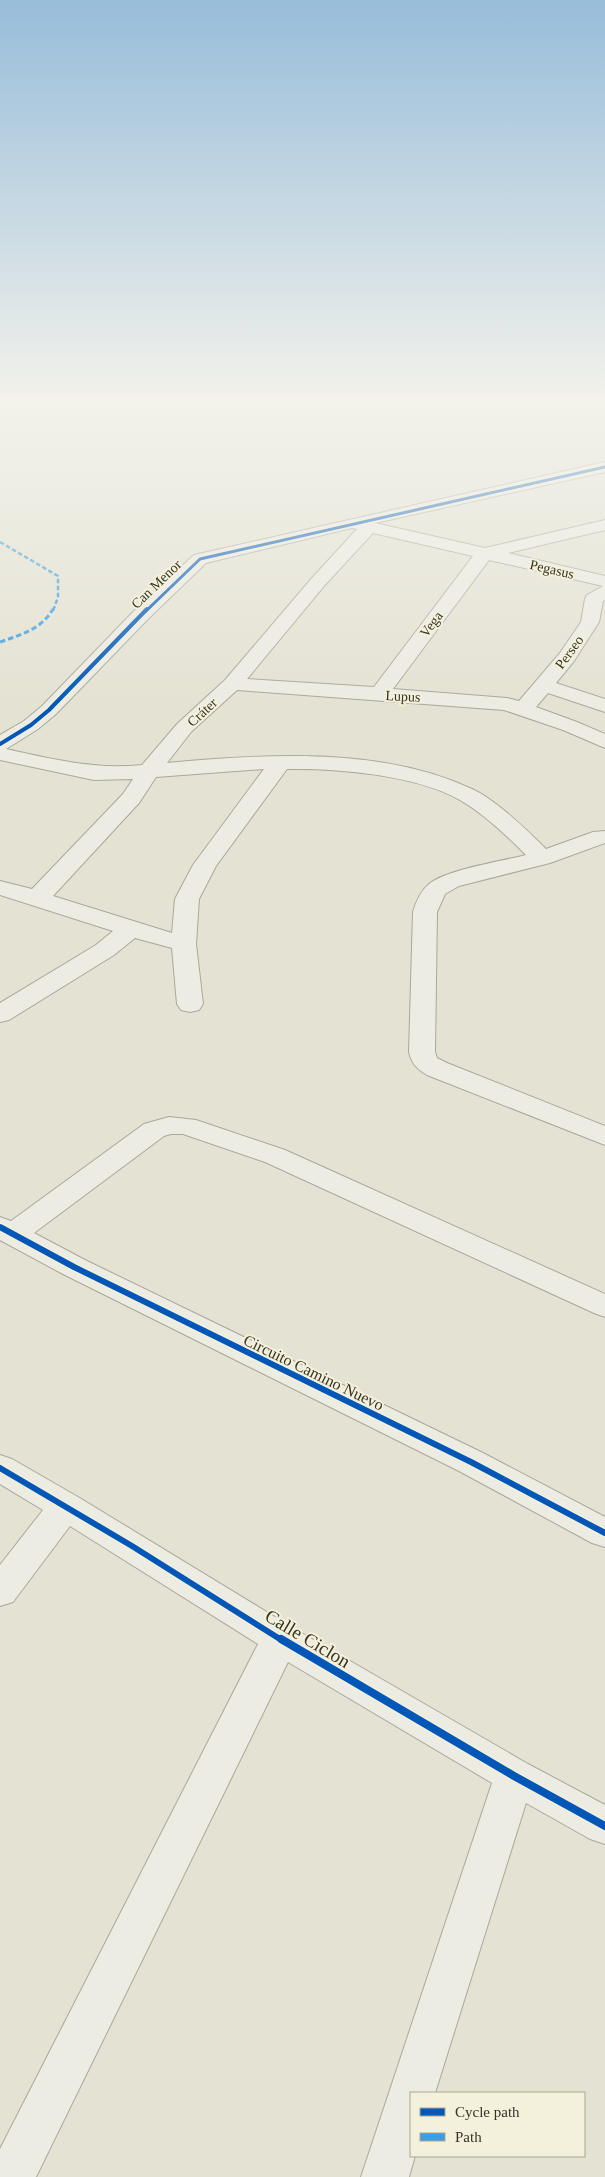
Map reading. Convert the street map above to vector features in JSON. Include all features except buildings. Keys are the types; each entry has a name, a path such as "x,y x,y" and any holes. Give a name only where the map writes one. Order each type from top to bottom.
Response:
{"street":[{"name":"Can Menor","path":"0,744 32,725 49,710 141,614 200,559 360,525 467,500"},
{"name":"Pegasus","path":"360,525 605,581"},
{"name":"Cráter","path":"37,898 131,798 149,771 184,728 232,684 318,582 360,525"},
{"path":"484,554 605,525"},
{"name":"Vega","path":"380,694 484,554"},
{"name":"Perseo","path":"523,710 567,657 590,622 594,599 605,590"},
{"name":"Lupus","path":"232,684 507,704 570,726 605,742"},
{"path":"544,685 605,706"},
{"path":"0,754 94,773 281,762 336,764 408,774 465,794 510,826 542,858"},
{"path":"190,1004 184,944 187,899 205,865 281,762"},
{"path":"604,839 542,858 451,881 438,889 430,898 425,912 422,1052 425,1062 437,1069 605,1136"},
{"path":"0,888 37,898 130,930 184,944"},
{"path":"0,1014 105,950 130,930"},
{"name":"Circuito Camino Nuevo","path":"605,1306 275,1156 186,1126 168,1125 154,1130 6,1231 74,1267 471,1462 605,1533"},
{"name":"Calle Ciclon","path":"0,1468 66,1506 280,1639 514,1776 605,1826"},
{"path":"0,1592 66,1506"},
{"path":"11,2177 280,1639"},
{"path":"413,2092 514,1776"},
{"path":"385,2177 410,2101"}],"marked path":[{"path":"0,542 58,576 58,597 47,619 33,629 0,642"}],"cycle path":[{"path":"0,744 31,725 49,710 141,615 200,559 458,500"},
{"path":"0,1227 74,1267 471,1462 605,1533"},
{"path":"0,1468 132,1546 280,1639 514,1776 605,1826"}]}
